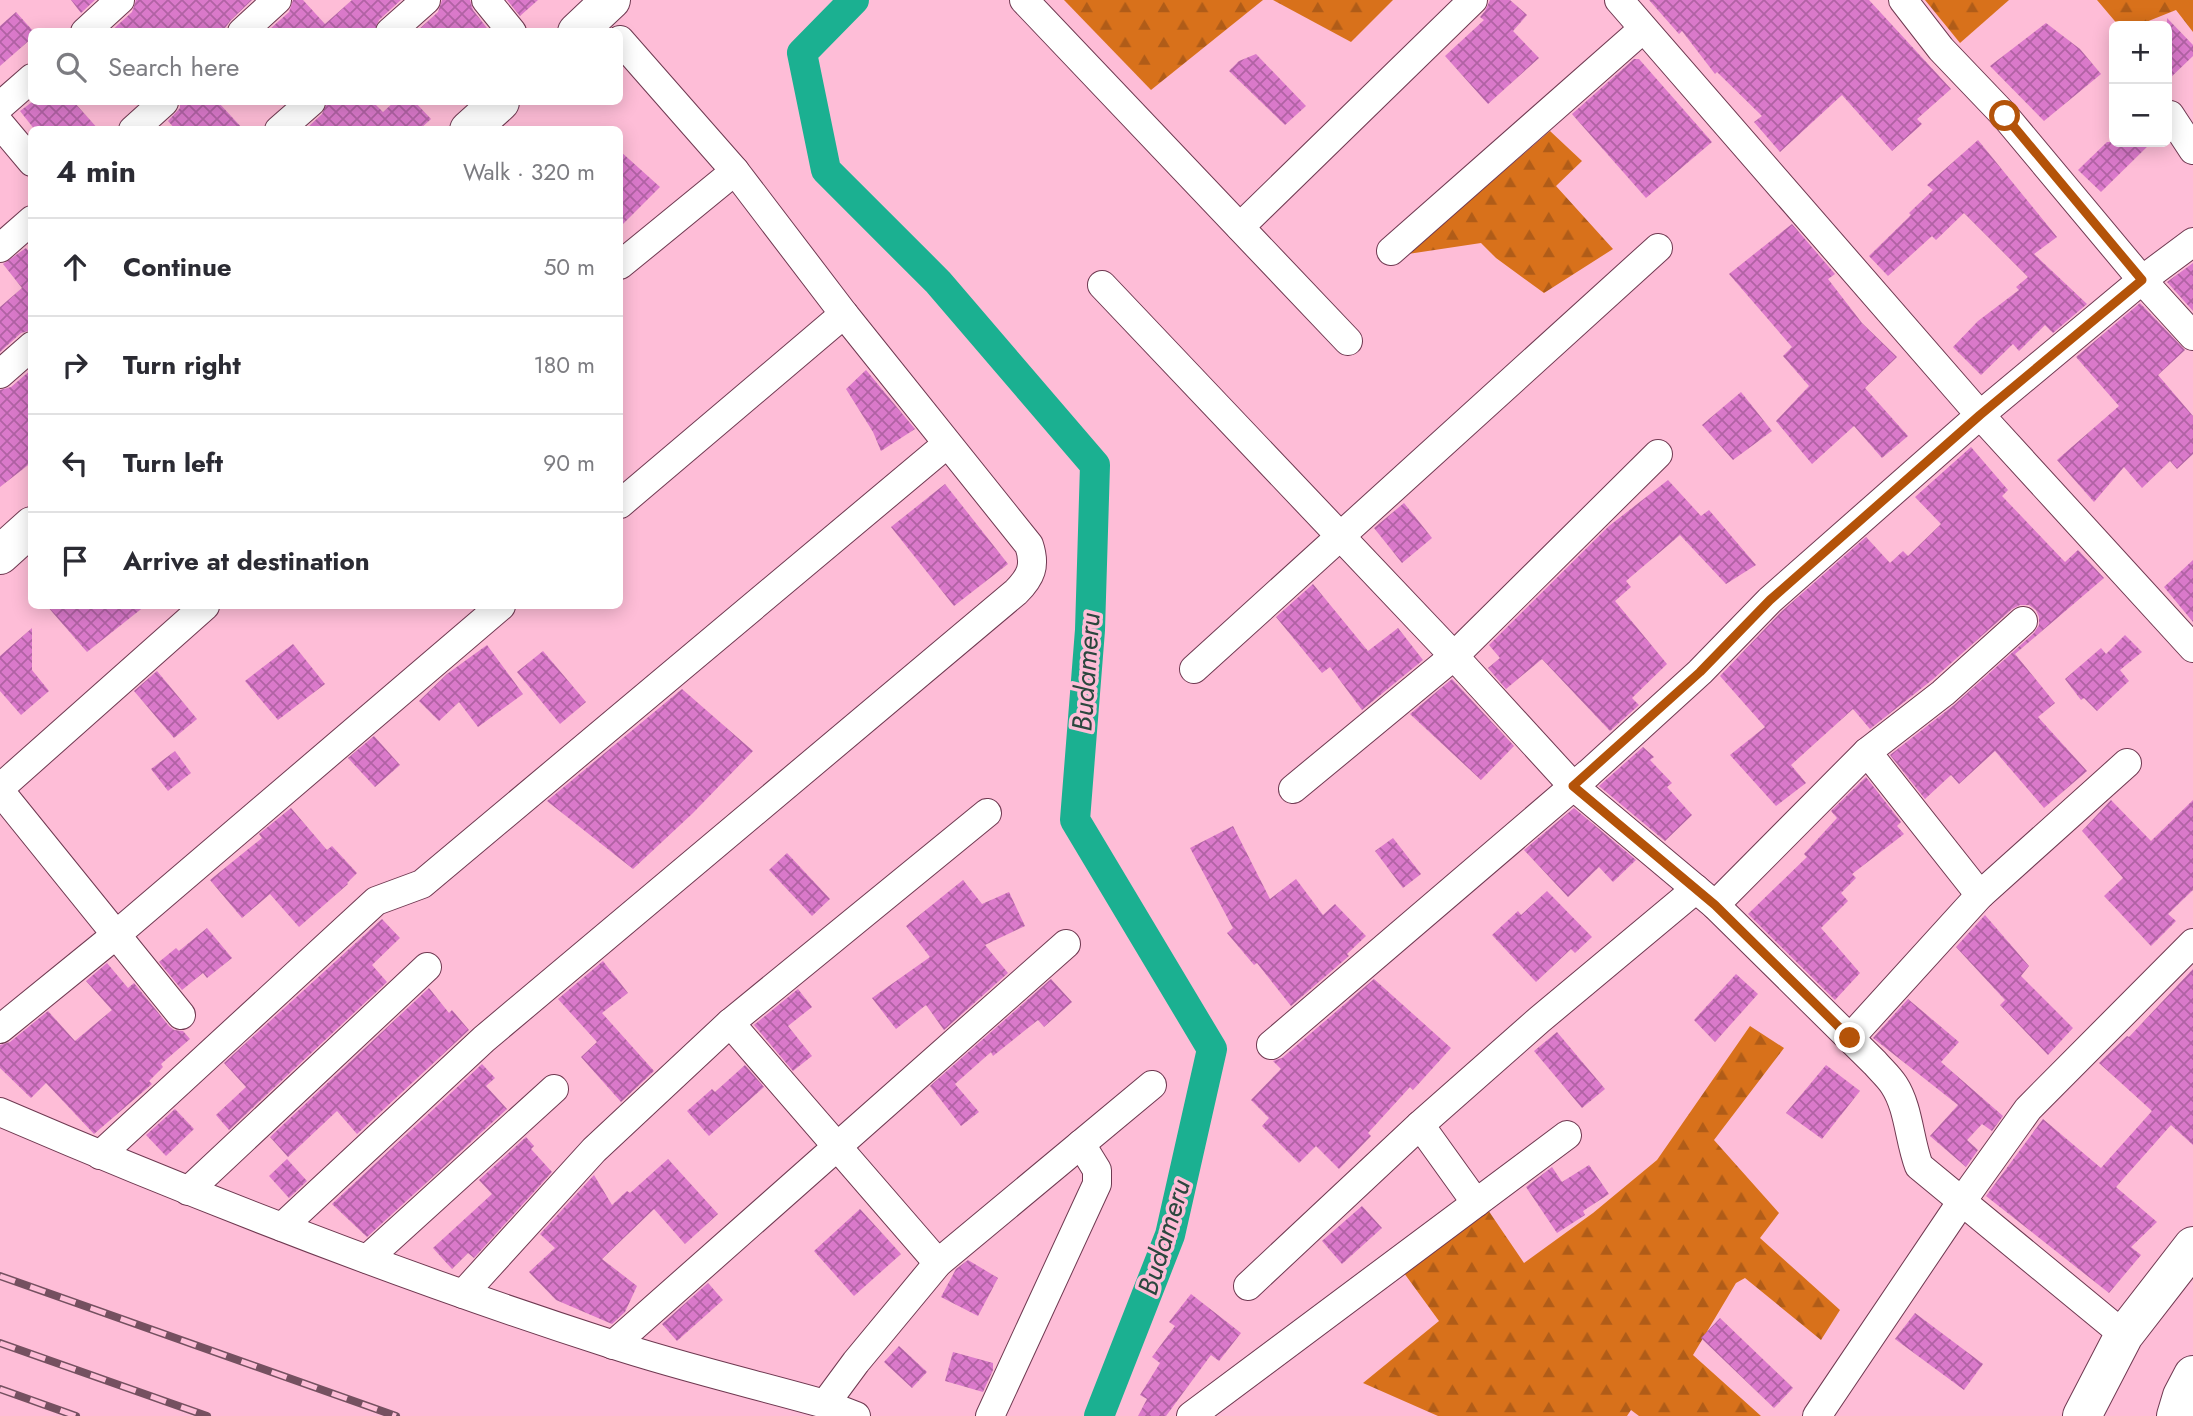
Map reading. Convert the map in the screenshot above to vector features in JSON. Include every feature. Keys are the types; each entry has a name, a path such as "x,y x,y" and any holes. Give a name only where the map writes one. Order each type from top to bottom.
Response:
{"street":[{"path":"90,28 121,0"},
{"path":"246,28 277,0"},
{"path":"394,28 426,0"},
{"path":"486,0 509,28"},
{"path":"1024,0 1348,341"},
{"path":"1240,227 1473,0"},
{"path":"1903,0 1941,48 2005,116 2142,280 2193,336"},
{"path":"1620,1 1980,415 2193,648"},
{"path":"1391,251 1643,29"},
{"path":"282,1227 484,1039 1028,580 1033,557 1029,545 735,171 623,45"},
{"path":"0,106 28,82"},
{"path":"137,126 161,105"},
{"path":"284,126 308,105"},
{"path":"473,126 497,105"},
{"path":"2172,119 2193,150"},
{"path":"0,124 28,157"},
{"path":"623,263 735,171"},
{"path":"0,248 28,224"},
{"path":"1271,1045 1573,786 1700,672 1770,600 1980,415 2142,280 2193,242"},
{"path":"1194,669 1658,248"},
{"path":"1102,285 1454,656 1573,786 1705,897 1894,1084 1904,1108 1919,1166 2124,1335"},
{"path":"623,501 845,314"},
{"path":"0,374 28,350"},
{"path":"100,1155 376,901 422,884 947,444"},
{"path":"1293,789 1454,656 1658,454"},
{"path":"0,555 28,530"},
{"path":"181,1015 0,790 202,609"},
{"path":"0,1029 117,934 497,609"},
{"path":"1248,1286 1420,1125 1539,1020 1705,897 1867,752 1943,693 2024,621"},
{"path":"1867,752 1980,895"},
{"path":"1850,1038 1980,895 2127,763"},
{"path":"463,1294 594,1150 730,1023 987,813"},
{"path":"1817,1416 2028,1109 2193,943"},
{"path":"613,1345 1066,944"},
{"path":"188,1191 427,967"},
{"path":"730,1023 938,1263"},
{"path":"825,1404 938,1263 1152,1085"},
{"path":"367,1259 554,1088"},
{"path":"0,1112 188,1191 463,1294 613,1345 825,1404 856,1416"},
{"path":"1420,1125 1476,1203"},
{"path":"1191,1416 1566,1135"},
{"path":"990,1416 1097,1184 1097,1170 1081,1144"},
{"path":"2082,1416 2124,1335 2193,1246"},
{"path":"2176,1416 2193,1375"}],"green space":[{"path":"1064,0 1263,0 1151,90"},
{"path":"1273,0 1393,0 1351,42"},
{"path":"1925,0 2009,0 1960,43"},
{"path":"2097,0 2193,0 2193,32 2176,10 2148,21 2115,21"},
{"path":"1550,131 1582,161 1556,186 1613,249 1544,293 1496,258 1481,243 1408,254"},
{"path":"1750,1026 1784,1048 1714,1140 1779,1213 1760,1238 1840,1310 1821,1340 1745,1278 1736,1283 1693,1355 1761,1416 1639,1416 1631,1410 1627,1416 1438,1416 1363,1383 1439,1321 1404,1273 1486,1207 1524,1263 1593,1213 1657,1160"}],"building":[{"path":"71,0 95,0 81,13"},
{"path":"136,0 252,0 225,28 114,28 132,12"},
{"path":"293,0 303,0 325,24 352,0 401,0 379,20 376,28 271,28 289,12"},
{"path":"442,0 470,0 473,10 487,28 420,28 438,12"},
{"path":"507,0 538,0 520,16"},
{"path":"1490,0 1510,0 1527,15 1513,31 1539,58 1488,104 1445,56 1484,20 1480,17"},
{"path":"1649,0 1869,0 1951,89 1917,119 1922,124 1892,151 1842,95 1780,152 1754,122 1762,116 1717,72 1715,74 1682,31 1679,34"},
{"path":"16,12 30,28 28,28 28,42 0,66 0,26"},
{"path":"2046,23 2080,49 2101,74 2044,121 1990,66"},
{"path":"2172,23 2193,45 2193,56 2172,76"},
{"path":"1256,54 1306,106 1285,125 1229,71 1239,61"},
{"path":"1634,59 1639,59 1712,142 1646,198 1572,114"},
{"path":"28,105 77,105 95,126 32,126 20,111"},
{"path":"180,105 221,105 240,126 172,126 168,121"},
{"path":"326,105 376,105 383,112 391,105 418,105 431,119 423,126 309,126 322,114"},
{"path":"1978,140 2057,237 2034,254 2087,304 2053,333 2045,325 2019,351 2013,344 1981,375 1953,347 1978,321 2019,290 2016,287 2028,277 1964,213 1936,240 1932,236 1888,276 1869,256 1933,190 1927,185"},
{"path":"2107,142 2109,147 2147,147 2101,192 2078,170"},
{"path":"623,154 660,187 623,224"},
{"path":"1792,224 1835,274 1828,279 1862,323 1897,357 1865,388 1908,436 1882,458 1854,426 1812,464 1776,421 1809,386 1783,356 1792,347 1729,274"},
{"path":"26,248 28,250 28,331 21,333 0,352 0,307 22,288 3,264"},
{"path":"2193,263 2193,311 2167,282"},
{"path":"2140,303 2185,350 2158,375 2193,416 2193,454 2177,469 2170,461 2142,488 2124,467 2094,502 2057,460 2119,406 2076,357"},
{"path":"866,370 915,429 881,451 873,432 846,389"},
{"path":"28,372 28,465 0,487 0,390 11,387"},
{"path":"1741,392 1772,431 1733,460 1702,425"},
{"path":"1971,447 2008,490 2002,496 2065,562 2078,550 2104,578 2015,654 2055,703 2038,717 2087,771 2044,808 1995,751 1959,784 1951,775 1925,799 1890,755 1954,705 2034,633 2039,625 2036,610 2029,605 2020,605 1870,729 1853,709 1791,765 1806,783 1776,806 1730,755 1765,727 1720,676 1781,612 1866,537 1890,563 1903,551 1908,556 1941,524 1915,497"},
{"path":"1668,480 1701,516 1709,510 1756,565 1726,584 1680,535 1626,581 1631,587 1615,601 1667,664 1632,698 1639,705 1610,731 1542,659 1506,689 1488,668 1500,658 1489,645 1609,526"},
{"path":"945,484 1008,564 954,606 891,527"},
{"path":"1404,503 1432,538 1402,563 1374,528"},
{"path":"2193,560 2193,622 2164,587"},
{"path":"1313,584 1368,651 1398,628 1423,660 1362,710 1330,667 1322,673 1276,617"},
{"path":"50,609 141,609 87,652"},
{"path":"32,628 32,670 49,691 21,715 0,691 0,656"},
{"path":"2125,635 2142,652 2120,670 2129,681 2097,711 2084,698 2081,700 2065,679 2101,648 2106,654"},
{"path":"293,644 325,684 278,720 245,681"},
{"path":"487,645 523,694 478,727 459,702 439,721 419,701 447,674"},
{"path":"543,651 586,702 560,724 517,672"},
{"path":"157,671 197,719 174,738 134,691"},
{"path":"1452,679 1514,746 1481,780 1410,714"},
{"path":"682,689 753,751 693,813 633,869 547,801"},
{"path":"374,736 400,765 375,787 348,758"},
{"path":"1643,747 1654,757 1650,760 1672,783 1667,787 1692,815 1665,841 1599,786"},
{"path":"175,751 191,773 168,791 151,769"},
{"path":"1866,777 1901,822 1897,826 1904,834 1852,874 1856,878 1841,893 1848,901 1821,928 1860,973 1835,1000 1748,914 1807,857 1804,854 1837,818 1831,811"},
{"path":"2111,800 2151,841 2193,800 2193,890 2168,914 2176,921 2151,946 2104,896 2123,878 2082,831"},
{"path":"291,808 327,850 332,846 357,873 299,927 270,894 242,918 210,880 262,838 259,834"},
{"path":"1574,808 1636,860 1613,882 1599,867 1568,897 1524,850"},
{"path":"1233,826 1270,899 1296,879 1323,915 1335,904 1366,936 1347,954 1349,956 1291,1006 1257,963 1254,965 1227,933 1233,928 1190,848"},
{"path":"1393,838 1421,874 1403,888 1375,851"},
{"path":"787,853 830,899 812,916 769,870"},
{"path":"963,880 982,904 1009,892 1025,926 985,945 1008,973 944,1030 926,1005 896,1029 872,998 930,957 906,926"},
{"path":"1547,891 1592,937 1575,953 1571,949 1536,982 1492,935 1518,911 1521,915"},
{"path":"1985,915 2029,966 2021,976 2073,1028 2048,1055 2000,1005 2005,1000 1956,947"},
{"path":"382,919 400,938 372,965 387,982 229,1130 216,1115 246,1087 224,1063"},
{"path":"207,928 232,958 207,978 203,973 182,990 159,962 176,948 179,951"},
{"path":"603,961 628,993 602,1013 654,1071 621,1102 581,1057 597,1042 558,999"},
{"path":"107,963 128,988 134,983 169,1026 183,1031 190,1039 161,1064 163,1067 149,1081 152,1084 94,1134 46,1083 31,1098 0,1068 0,1045 10,1042 48,1011 75,1041 112,1010 86,981"},
{"path":"2193,969 2193,1145 2171,1125 2116,1187 2157,1222 2131,1247 2141,1255 2109,1293 1986,1196 2043,1119 2101,1168 2152,1111 2099,1063 2129,1037"},
{"path":"1736,974 1758,994 1715,1042 1694,1020"},
{"path":"1051,979 1072,1002 1044,1027 1038,1020 993,1056 991,1052 955,1084 979,1112 961,1126 930,1086"},
{"path":"1374,979 1451,1048 1413,1090 1410,1087 1368,1133 1371,1136 1339,1169 1316,1146 1299,1163 1262,1126 1269,1118 1251,1100 1281,1069 1273,1061 1282,1058"},
{"path":"429,988 449,1013 452,1010 469,1030 357,1134 337,1111 288,1157 270,1137"},
{"path":"798,989 812,1007 788,1026 812,1056 793,1071 754,1025"},
{"path":"1908,999 1959,1042 1941,1062 2003,1116 1992,1131 1982,1124 1967,1140 1978,1150 1966,1167 1930,1136 1958,1105 1873,1038"},
{"path":"1557,1032 1605,1089 1582,1108 1534,1051"},
{"path":"482,1064 495,1078 486,1086 507,1109 367,1237 332,1204"},
{"path":"745,1065 764,1087 709,1136 687,1111 712,1089 715,1092"},
{"path":"1826,1065 1860,1091 1822,1139 1786,1113"},
{"path":"175,1109 194,1129 166,1156 146,1135"},
{"path":"526,1137 534,1146 531,1149 552,1172 474,1258 468,1253 452,1269 433,1248 492,1194 479,1180"},
{"path":"287,1159 307,1181 289,1198 269,1176"},
{"path":"668,1159 718,1214 685,1244 654,1209 602,1259 637,1286 625,1312 612,1324 556,1300 529,1272 555,1248 540,1234 594,1175 612,1205 627,1191 630,1193"},
{"path":"1589,1165 1609,1194 1583,1211 1585,1215 1557,1233 1526,1187 1552,1167 1562,1182"},
{"path":"1362,1206 1382,1228 1342,1264 1322,1241"},
{"path":"860,1209 901,1254 854,1296 814,1251"},
{"path":"968,1260 998,1278 978,1316 941,1297 956,1269"},
{"path":"708,1283 723,1300 677,1341 662,1324"},
{"path":"1191,1294 1241,1333 1219,1361 1211,1355 1166,1416 1138,1416 1147,1399 1140,1395 1160,1363 1152,1357 1175,1326 1169,1322"},
{"path":"1915,1313 1983,1364 1964,1390 1895,1339"},
{"path":"1720,1318 1793,1388 1774,1408 1701,1338"},
{"path":"899,1346 927,1372 912,1388 884,1362"},
{"path":"953,1352 993,1363 993,1370 983,1392 945,1381"}],"waterway":[{"name":"Budameru","path":"854,0 802,53 826,170 938,282 1095,465 1090,630 1075,820 1212,1049 1170,1235 1099,1416"}],"railway":[{"path":"0,1276 396,1416"},
{"path":"0,1343 207,1416"},
{"path":"0,1389 76,1416"}],"route":[{"path":"1850,1038 1715,905 1573,786 1700,672 1770,600 1980,415 2142,280 2005,116"}]}
